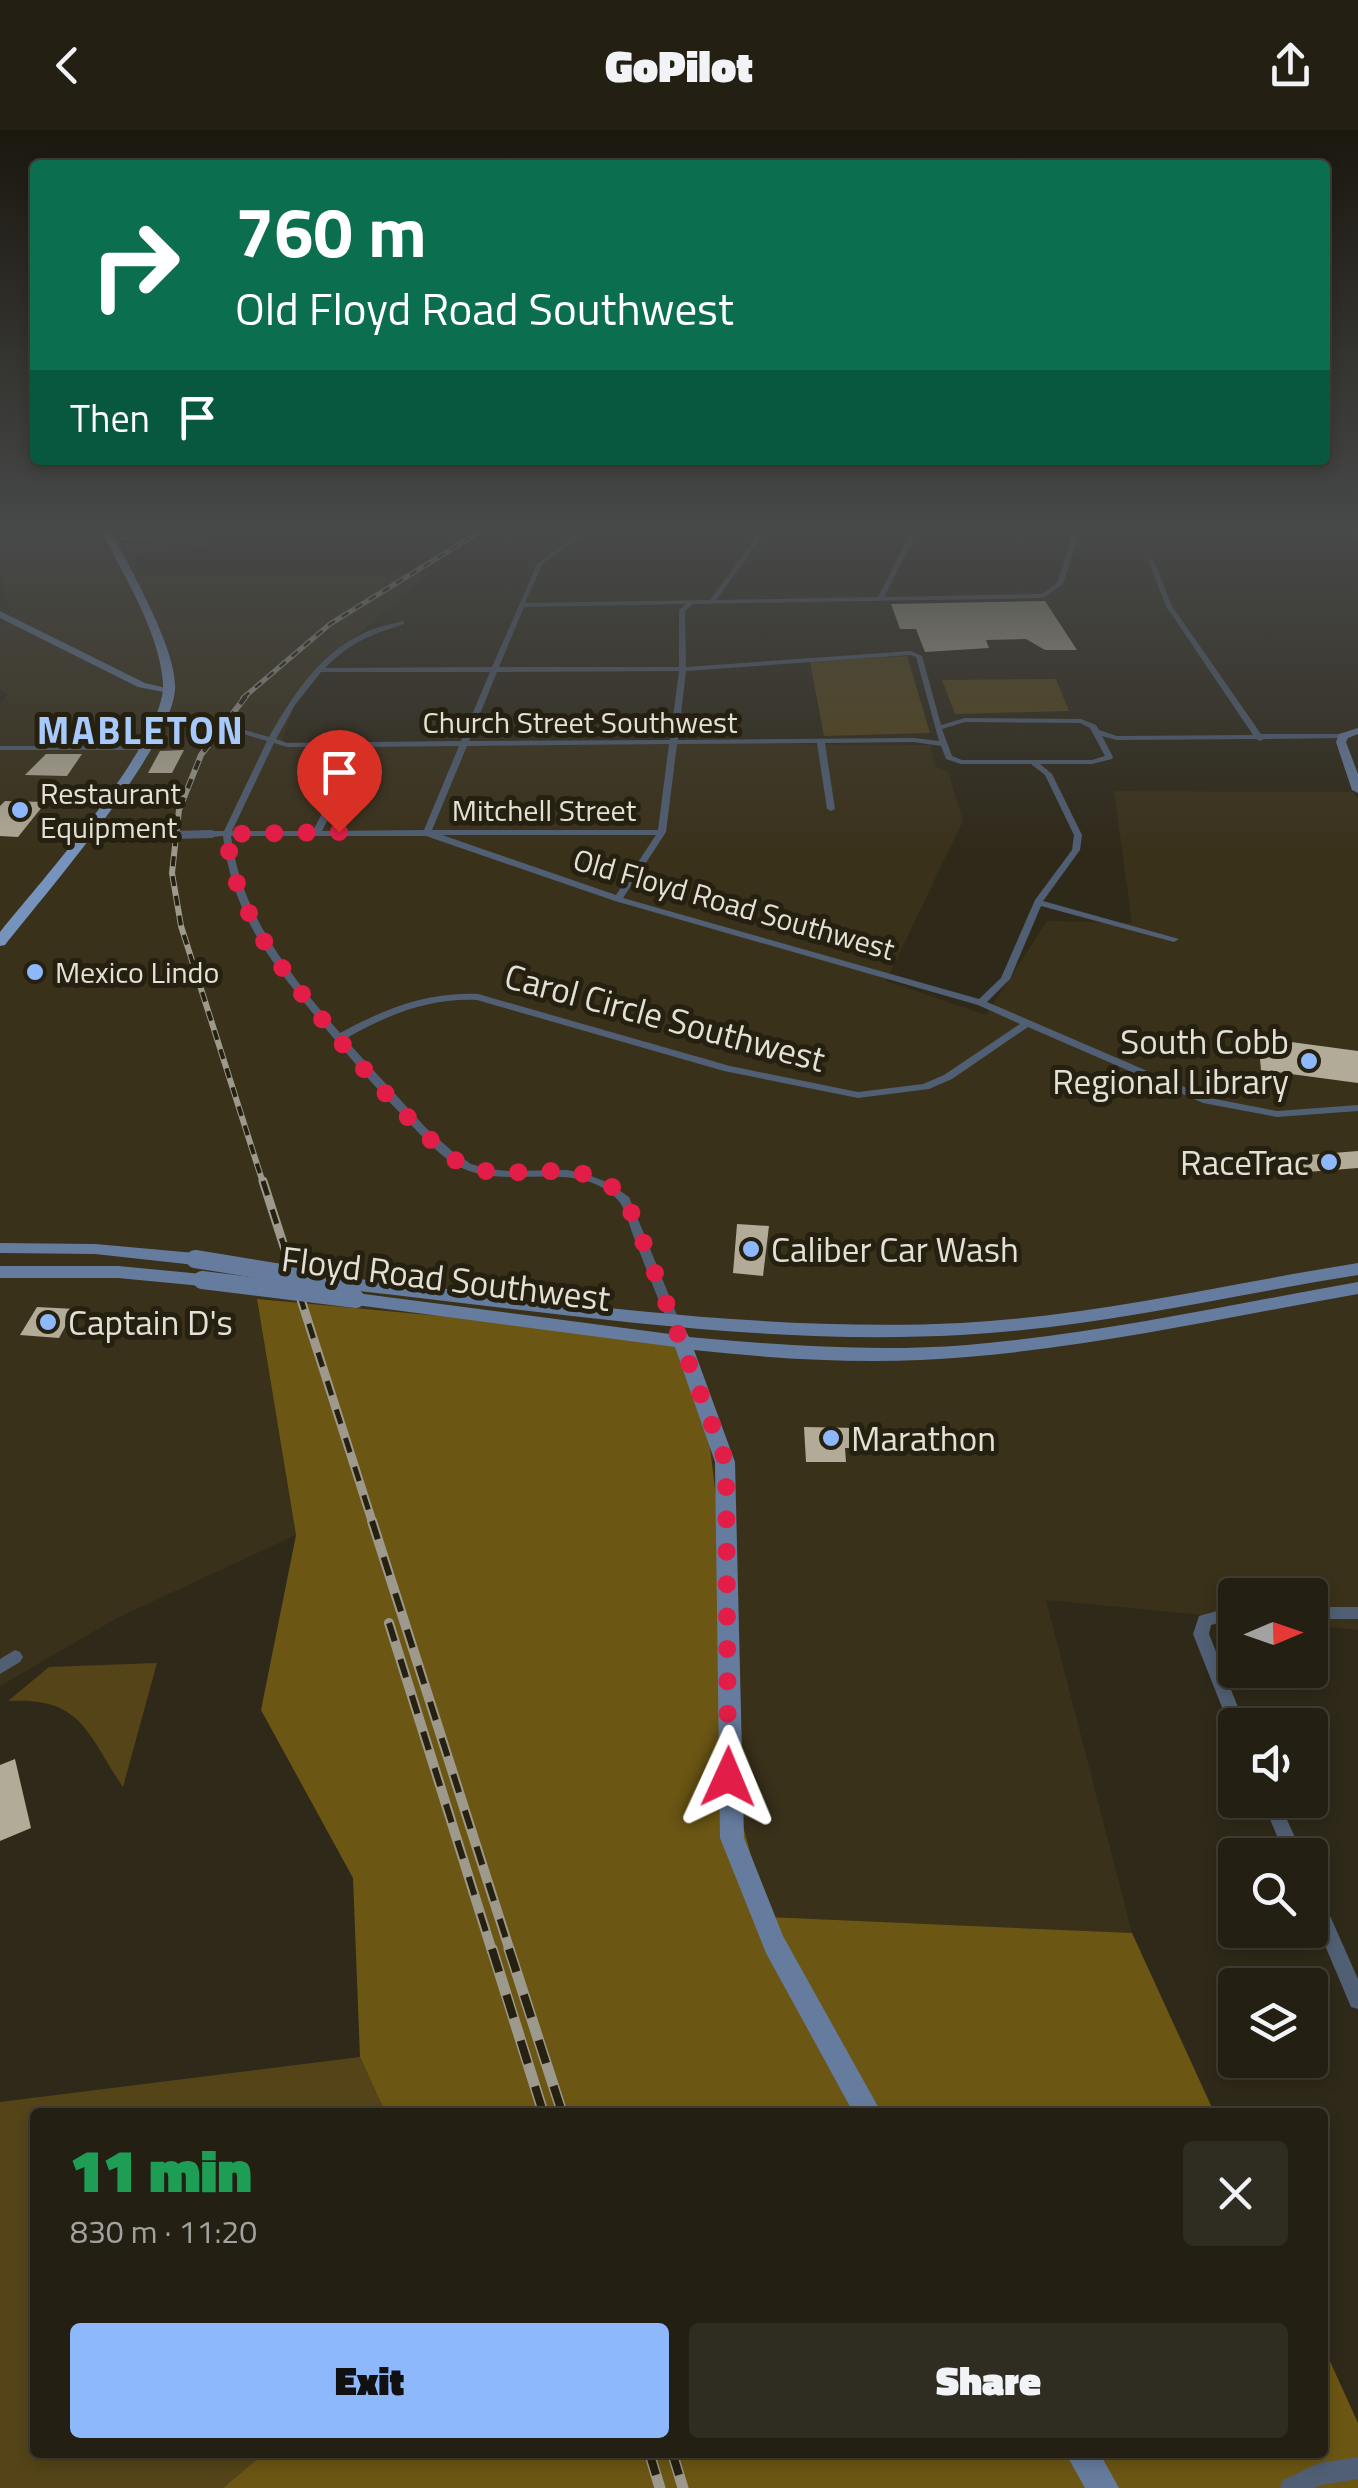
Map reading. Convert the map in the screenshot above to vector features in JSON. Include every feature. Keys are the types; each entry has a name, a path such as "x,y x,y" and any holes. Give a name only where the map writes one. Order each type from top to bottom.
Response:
{"main road":[{"path":"44,636 136,682 169,690"},
{"path":"0,942 145,748 161,720 169,690 163,658 153,636"},
{"path":"1356,782 1342,736 1358,731"},
{"name":"Floyd Road Southwest","path":"0,1248 94,1249 195,1259 353,1291"},
{"name":"Floyd Road Southwest","path":"677,1330 961,1329 1053,1320 1358,1268"},
{"name":"Floyd Road Southwest","path":"0,1272 118,1272 353,1291 677,1330 796,1351 926,1353 1032,1343 1358,1288"},
{"path":"677,1330 726,1462 732,1838 746,1885 785,1968 866,2108"},
{"path":"1084,2458 1103,2488"}],"street":[{"path":"370,636 356,642 305,681 227,834 232,877 264,943 339,1038 456,1160 484,1170 581,1174 612,1188 625,1200 677,1330"},
{"path":"427,834 510,636"},
{"path":"618,900 662,832 683,669 682,636"},
{"path":"1190,636 1260,739"},
{"path":"318,670 683,669 911,652 919,656 941,735"},
{"path":"933,710 965,720"},
{"name":"Church Street Southwest","path":"161,720 214,723 272,744 466,747 914,740 941,735 965,720 1074,720 1117,738 1342,736"},
{"path":"1096,732 1106,746"},
{"name":"Church Street Southwest","path":"941,735 949,756 961,762 1102,760 1109,757 1106,746 1117,738"},
{"path":"821,741 830,808"},
{"path":"317,832 361,745"},
{"path":"0,748 145,748"},
{"path":"1048,774 1051,765 1060,762"},
{"path":"982,1003 1005,979 1038,903 1076,850 1078,836 1048,774 1030,763"},
{"name":"Old Floyd Road Southwest","path":"78,838 317,832 427,834 618,900 982,1003 1207,1101 1277,1114 1358,1108"},
{"name":"Mitchell Street","path":"427,834 662,832"},
{"path":"1038,903 1174,939"},
{"name":"Carol Circle Southwest","path":"339,1038 405,1005 465,996 728,1069 858,1095 925,1087 948,1077 1026,1024"},
{"path":"1328,1613 1358,1614"},
{"path":"1218,1616 1204,1620 1201,1634 1218,1677"},
{"path":"1328,1931 1358,2000"},
{"path":"1291,2488 1320,2474 1358,2468"}],"shaded area":[{"path":"0,636 356,636 311,675 297,698 281,742 930,745 936,767 948,771 963,821 886,981 986,1015 1047,921 1132,923 1114,791 1353,792 1358,798 1358,1630 1328,1627 1328,1578 1218,1578 1218,1616 1046,1600 1132,1933 768,1917 728,1771 257,1300 296,1535 117,1618 0,1686 0,704 7,695 0,689"},
{"path":"907,656 930,733 824,736 810,662"},
{"path":"1056,679 1069,711 955,714 942,680"},
{"path":"257,1299 678,1338 702,1383 730,1610 728,1771 768,1917 1132,1933 1212,2108 383,2108 360,2057 353,1878 261,1710 296,1535"},
{"path":"157,1663 123,1787 90,1735 67,1712 33,1701 8,1701 49,1667"},
{"path":"360,2057 383,2108 30,2108 30,2458 260,2458 223,2488 0,2488 0,2102"},
{"path":"1328,2357 1358,2423 1358,2488 223,2488 259,2458 1328,2458"}],"building":[{"path":"919,636 1068,636 1077,650 1045,650 1026,639 986,640 989,648 925,652"},
{"path":"184,750 172,773 148,773 160,751"},
{"path":"46,754 82,754 67,776 25,775"},
{"path":"5,801 46,802 18,837 0,836 0,806"},
{"name":"South Cobb Regional Library","path":"1291,1042 1358,1051 1358,1083 1261,1070 1259,1048 1291,1047"},
{"name":"RaceTrac","path":"1358,1151 1358,1168 1307,1172 1296,1156"},
{"name":"Caliber Car Wash","path":"737,1224 769,1226 763,1276 733,1273"},
{"name":"Captain D's","path":"37,1307 75,1309 59,1338 20,1335"},
{"name":"Marathon","path":"804,1427 857,1428 859,1448 845,1448 846,1462 806,1462"},
{"path":"15,1759 31,1828 0,1841 0,1765"}],"railway":[{"path":"243,698 316,636"},
{"path":"246,696 201,755 179,810 172,873 181,926 263,1183"},
{"path":"263,1181 373,1524"},
{"path":"372,1521 510,1951"},
{"path":"389,1623 492,1951"},
{"path":"492,1949 542,2108"},
{"path":"509,1949 561,2108"},
{"path":"651,2458 660,2488"},
{"path":"674,2458 683,2488"}],"place":[{"name":"Restaurant Equipment","path":"20,810"},
{"name":"Mexico Lindo","path":"35,972"},
{"name":"South Cobb Regional Library","path":"1309,1061"},
{"name":"RaceTrac","path":"1329,1162"},
{"name":"Caliber Car Wash","path":"751,1249"},
{"name":"Captain D's","path":"48,1322"},
{"name":"Marathon","path":"831,1438"}],"district":[{"name":"MABLETON","path":"141,730"}],"route":[{"path":"339,832 227,834 232,877 264,943 339,1038 444,1152 484,1170 564,1171 594,1177 625,1200 641,1236 720,1437 726,1462 728,1777"}]}
